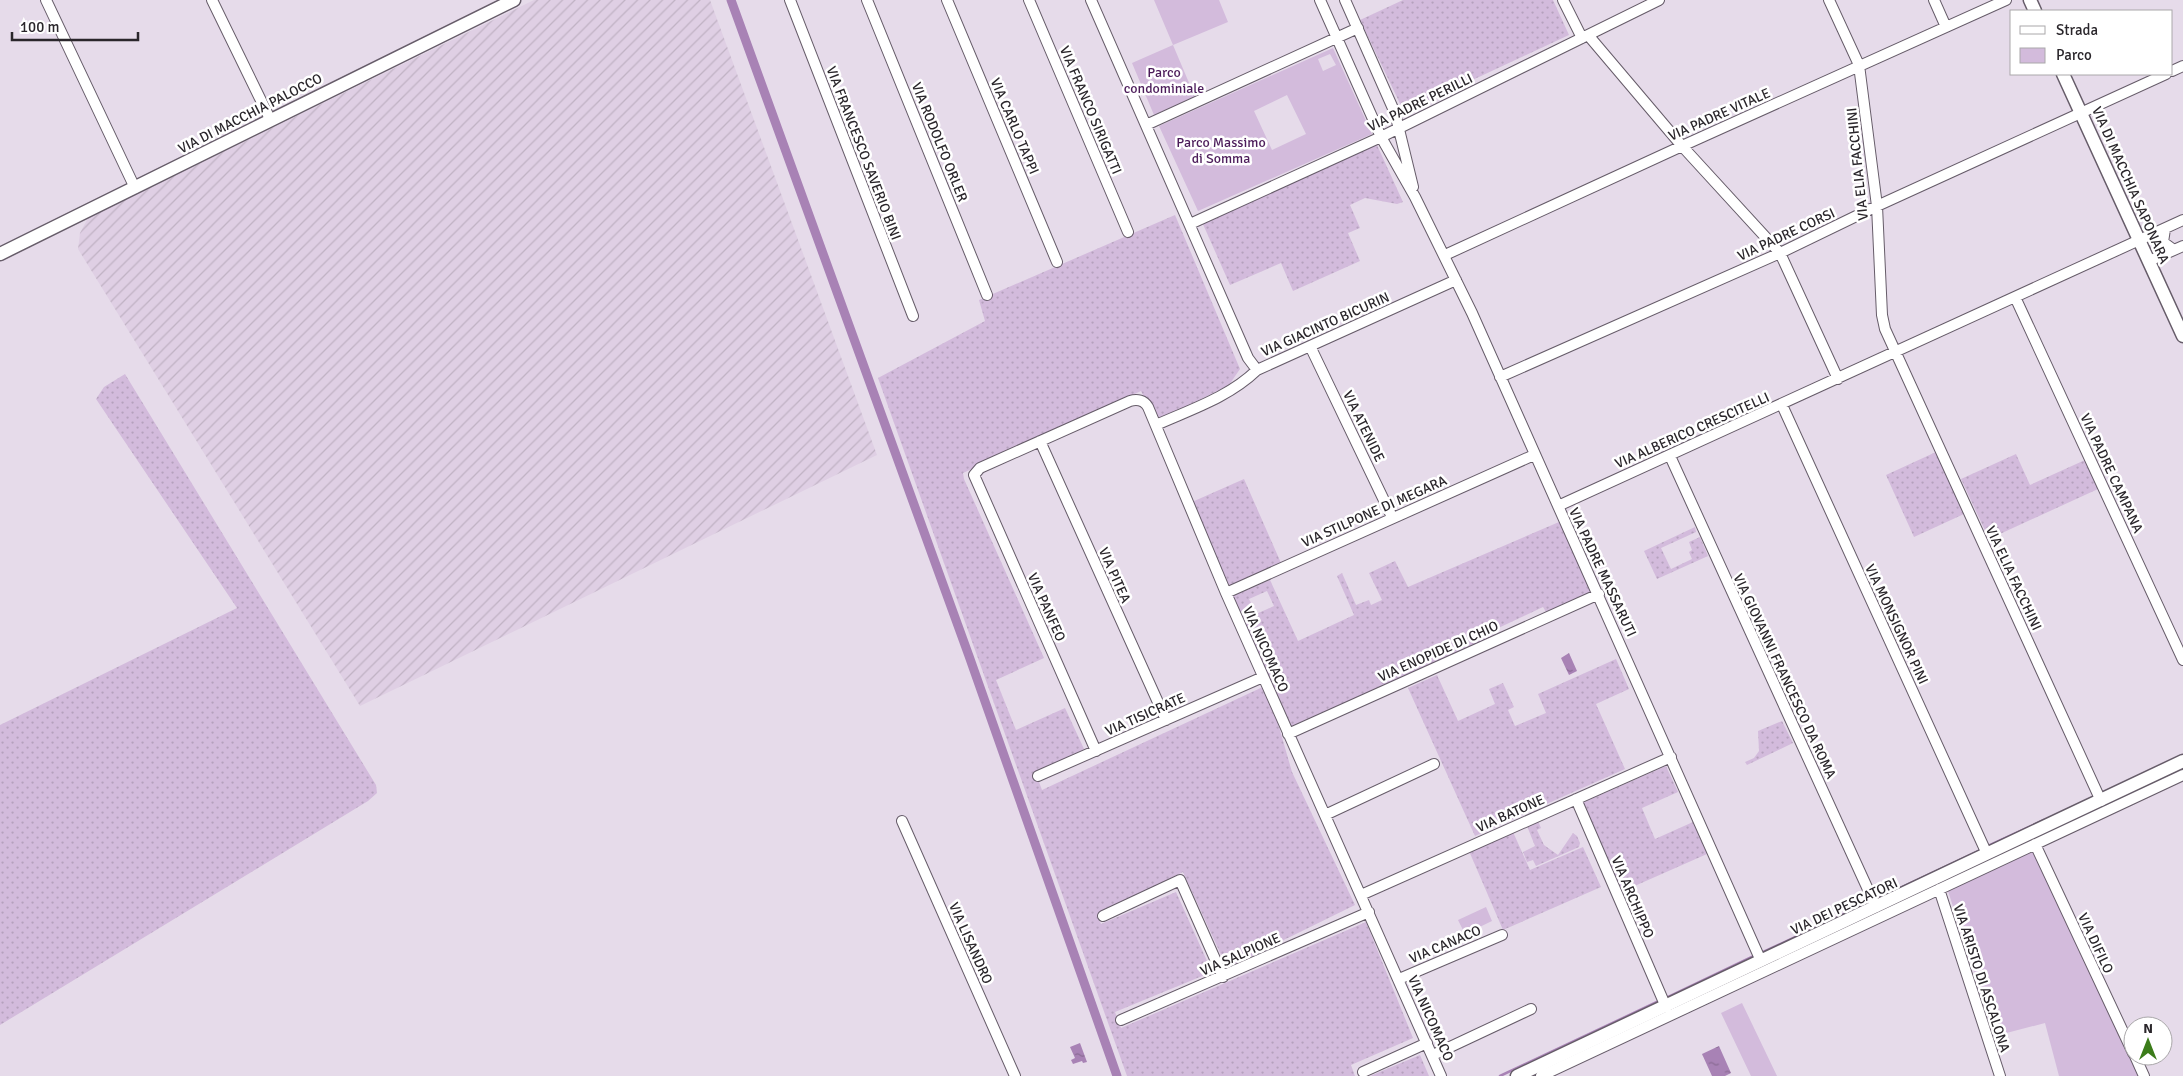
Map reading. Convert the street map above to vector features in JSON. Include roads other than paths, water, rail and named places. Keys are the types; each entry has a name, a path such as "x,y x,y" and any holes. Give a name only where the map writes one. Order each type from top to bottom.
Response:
{"street":[{"path":"46,0 135,188"},
{"path":"212,0 270,119"},
{"name":"VIA DI MACCHIA PALOCCO","path":"1,251 135,188 270,119 514,0"},
{"name":"VIA FRANCESCO SAVERIO BINI","path":"790,0 913,316"},
{"name":"VIA RODOLFO ORLER","path":"867,0 987,295"},
{"name":"VIA CARLO TAPPI","path":"946,0 1057,262"},
{"name":"VIA FRANCO SIRIGATTI","path":"1029,0 1128,232"},
{"path":"1091,0 1248,358 1257,370"},
{"name":"VIA PADRE MASSARUTI","path":"1320,0 1381,137 1445,255 1472,313 1759,956"},
{"name":"VIA PADRE MASSARUTI","path":"1345,0 1391,102 1400,128 1415,198"},
{"path":"1564,0 1585,36 1780,253 1838,379"},
{"name":"VIA PADRE PERILLI","path":"1190,224 1400,128 1659,0"},
{"name":"VIA ELIA FACCHINI","path":"1829,0 1859,65 1877,206 1882,314 1886,332 2098,796"},
{"path":"1934,0 1946,27"},
{"name":"VIA PADRE VITALE","path":"1445,255 1859,65 2006,0"},
{"path":"1146,125 1358,28"},
{"name":"VIA DI MACCHIA SAPONARA","path":"2063,75 2183,336"},
{"name":"VIA PADRE CORSI","path":"1500,377 1780,253 1877,206 2164,75"},
{"path":"1895,352 2183,220"},
{"path":"2165,228 2164,242 2178,248"},
{"path":"2148,261 2178,248"},
{"name":"VIA GIACINTO BICURIN","path":"1156,425 1227,393 1244,382 1257,370 1456,280"},
{"name":"VIA PADRE CAMPANA","path":"2015,297 2183,660"},
{"name":"VIA ATENIDE","path":"1310,346 1392,517"},
{"name":"VIA ALBERICO CRESCITELLI","path":"1558,506 1895,352"},
{"name":"VIA NICOMACO","path":"975,473 980,468 1134,400 1143,401 1147,404 1288,734 1441,1076"},
{"name":"VIA MONSIGNOR PINI","path":"1782,404 1985,850"},
{"name":"VIA PITEA","path":"1040,441 1166,720"},
{"name":"VIA STILPONE DI MEGARA","path":"1226,592 1534,455"},
{"name":"VIA GIOVANNI FRANCESCO DA ROMA","path":"1670,456 1873,900"},
{"name":"VIA PANFEO","path":"975,473 975,480 1096,751"},
{"name":"VIA ENOPIDE DI CHIO","path":"1288,734 1599,594"},
{"name":"VIA TISICRATE","path":"1038,776 1264,677"},
{"name":"VIA BATONE","path":"1361,895 1671,757"},
{"name":"VIA DEI PESCATORI","path":"1517,1076 1873,900 1985,850 2098,796 2183,762"},
{"path":"1325,815 1434,764"},
{"name":"VIA DEI PESCATORI","path":"1541,1076 2183,775"},
{"name":"VIA ARCHIPPO","path":"1576,799 1664,1002"},
{"name":"VIA LISANDRO","path":"902,821 1015,1076"},
{"name":"VIA DIFILO","path":"2035,844 2123,1031"},
{"path":"1104,916 1180,880 1223,977"},
{"name":"VIA ARISTO DI ASCALONA","path":"1939,888 2000,1076"},
{"name":"VIA SALPIONE","path":"1122,1020 1369,912"},
{"name":"VIA CANACO","path":"1399,979 1502,935"},
{"path":"1433,1055 1531,1009"},
{"path":"1363,1072 1427,1043"}],"water":[{"path":"1569,653 1577,671 1569,675 1561,658"},
{"path":"1080,1043 1087,1062 1083,1063 1082,1061 1073,1064 1071,1060 1075,1058 1070,1047"},
{"path":"1719,1046 1731,1073 1725,1076 1712,1076 1702,1054"}],"waterway":[{"path":"731,0 969,656 1117,1076"},
{"path":"1988,846 2044,820"},
{"path":"1875,900 1983,849"},
{"path":"1761,953 1870,902"},
{"path":"1664,999 1756,955"},
{"path":"1500,1076 1659,1001"}],"park label":[{"name":"Parco condominiale","path":"1164,80"},
{"name":"Parco Massimo di Somma","path":"1221,150"}]}
